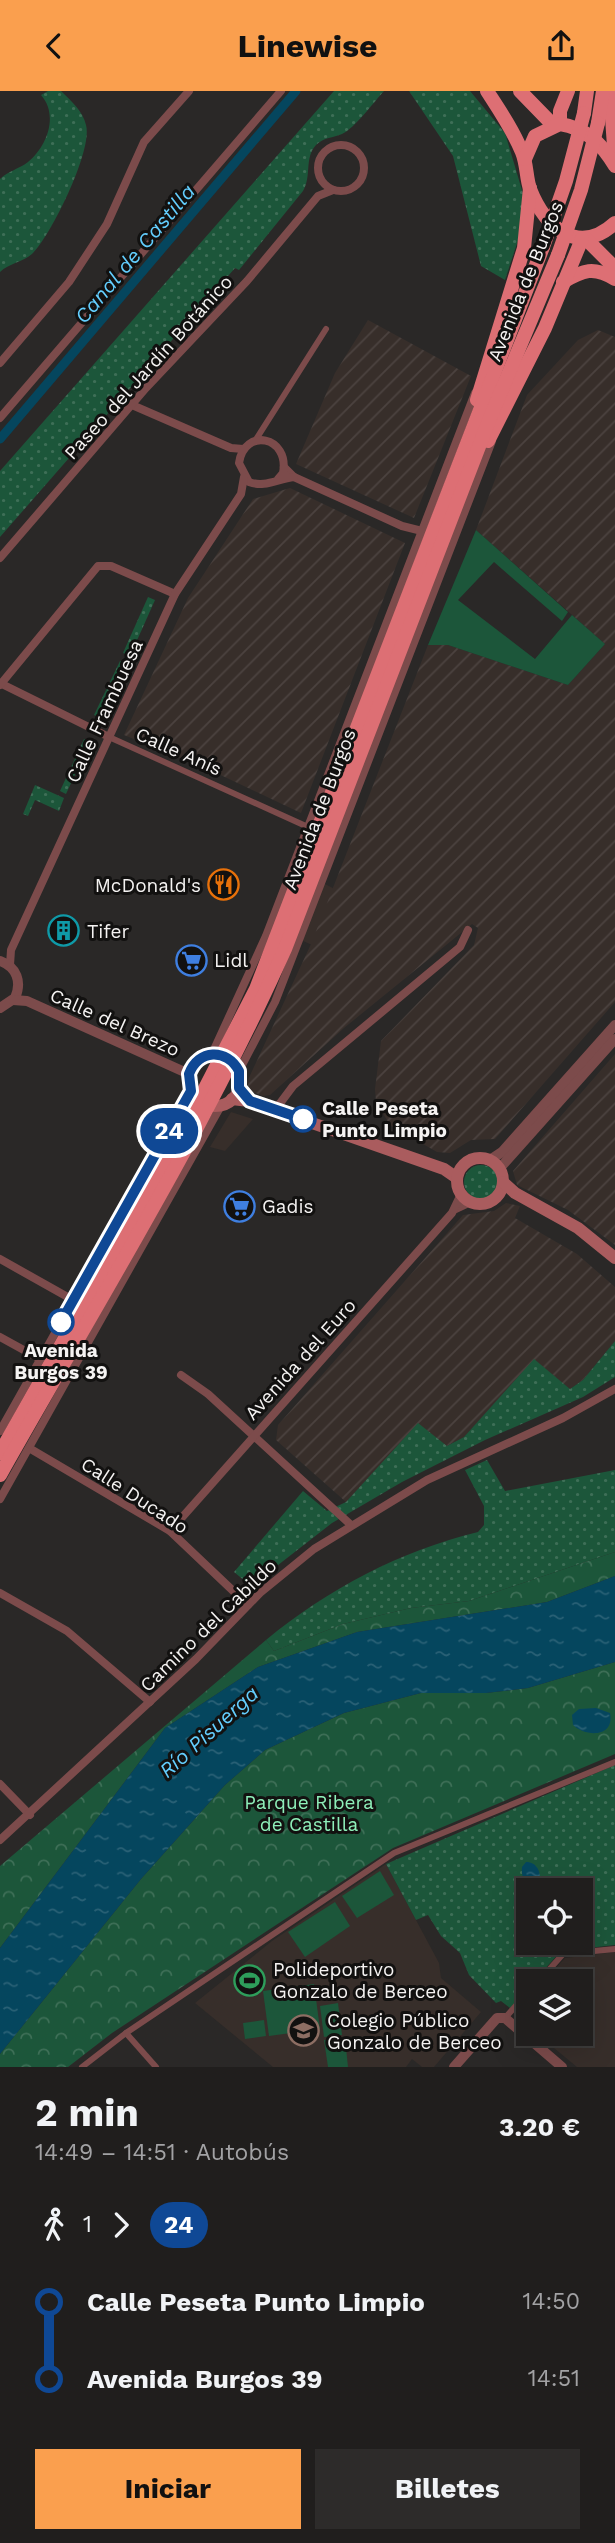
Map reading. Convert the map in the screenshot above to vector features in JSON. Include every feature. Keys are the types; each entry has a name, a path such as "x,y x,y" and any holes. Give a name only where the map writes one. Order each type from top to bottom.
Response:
{"highway":[{"path":"465,450 484,371 524,248 530,188 525,159 487,91"},
{"path":"520,91 556,125 586,132 606,150 615,166"},
{"path":"525,159 536,136 556,125 568,91"},
{"name":"Avenida de Burgos","path":"226,1060 285,949 312,866 317,836 543,247 566,181 587,91"},
{"name":"Avenida de Burgos","path":"317,836 368,734 384,694 432,535 471,469 558,255 581,190 603,91"},
{"path":"614,91 612,118 615,160"},
{"path":"530,188 539,207 557,228 584,239 615,268"},
{"path":"471,469 497,427 584,239 607,230 615,223"},
{"path":"563,282 583,271 593,269 615,279"},
{"name":"Avenida de Burgos","path":"0,1453 85,1303 105,1280 143,1221 215,1098 226,1060 279,934 312,866"},
{"name":"Avenida de Burgos","path":"105,1280 215,1098"},
{"name":"Avenida de Burgos","path":"6,1476 85,1303"}],"main road":[{"path":"215,1098 226,1060 196,1062 189,1074 215,1098 250,1101 459,1173"},
{"path":"459,1173 472,1159 495,1164 502,1187 578,1229 615,1258"},
{"path":"459,1173 466,1198 486,1203 502,1187"}],"street":[{"path":"0,363 69,282 107,224 144,142 189,91"},
{"path":"0,418 281,91"},
{"path":"344,145 358,152 364,167 360,182 347,191 333,190 321,180 318,166 329,148 344,145"},
{"name":"Paseo del Jardín Botánico","path":"318,196 321,180"},
{"name":"Paseo del Jardín Botánico","path":"0,558 132,405 247,281 318,196 333,190"},
{"path":"241,453 256,441 326,329"},
{"name":"Avenida de Burgos","path":"226,1060 250,971 291,872 317,836 313,815 374,657 432,535 484,371"},
{"path":"132,405 241,453"},
{"name":"Avenida de Burgos","path":"226,1060 282,983 497,427"},
{"path":"241,453 244,477 257,485 272,483 278,479 284,467 284,458 276,445 256,441"},
{"path":"284,467 294,478 402,526 449,541 448,558"},
{"name":"Calle Frambuesa","path":"3,962 11,950 175,594 241,494 244,477"},
{"path":"278,479 294,478"},
{"name":"Calle Frambuesa","path":"241,494 257,485"},
{"path":"0,684 98,566 111,566 175,594"},
{"path":"374,657 400,621"},
{"path":"384,694 412,649"},
{"name":"Calle Anís","path":"0,684 317,836"},
{"path":"358,789 368,734"},
{"path":"313,815 312,831 317,836 332,843 341,835"},
{"path":"291,872 299,864 312,866 320,875 318,888"},
{"path":"275,1110 293,1086 460,947 468,930"},
{"path":"250,971 258,966 279,934"},
{"path":"282,983 285,949"},
{"path":"0,1008 15,996 17,975 3,962"},
{"name":"Calle del Brezo","path":"15,996 189,1074"},
{"path":"495,1164 502,1152 615,1025"},
{"path":"495,1164 615,1039"},
{"name":"Avenida de Burgos","path":"0,1499 6,1476 29,1448 178,1183 215,1098"},
{"name":"Avenida de Burgos","path":"0,1431 67,1312 85,1303 126,1207 215,1098"},
{"path":"143,1221 151,1219 178,1183"},
{"name":"Avenida del Euro","path":"170,1531 466,1198"},
{"path":"126,1207 99,1263 105,1280 117,1283 130,1269"},
{"path":"0,1259 85,1303 98,1313 73,1361 69,1376"},
{"path":"67,1312 79,1302 85,1303"},
{"path":"0,1337 42,1355 32,1396"},
{"path":"181,1375 255,1435 351,1525"},
{"name":"Camino del Cabildo","path":"0,1840 150,1702 282,1574 351,1525 427,1480 563,1417 615,1389"},
{"name":"Calle Ducado","path":"29,1448 170,1531 248,1605"},
{"path":"0,1489 6,1476"},
{"path":"0,1593 67,1631 150,1702"},
{"path":"82,2067 125,2033 394,1853 615,1762"},
{"path":"0,1784 30,1815"},
{"path":"550,1969 563,1954 615,1949"},
{"path":"454,2067 516,2004"},
{"path":"501,2018 562,2067"},
{"path":"125,2033 156,2067"}],"shaded area":[{"path":"368,320 471,376 414,518 296,464 335,373"},
{"path":"598,330 615,337 615,1002 495,1139 471,1140 450,1153 437,1152 390,1125 376,1102 381,1041 474,945 478,928 472,924 344,1028 270,1095 263,1096 250,1091 247,1082 311,944 428,645 448,645 568,685 605,644 476,530 527,395 578,340"},
{"path":"290,488 405,543 301,813 210,770 124,735 188,598 253,499"},
{"path":"323,883 368,906 325,951 301,940"},
{"path":"615,1054 615,1245 568,1210 517,1185 513,1171"},
{"path":"231,1112 253,1119 225,1151 210,1147"},
{"path":"506,1203 520,1206 515,1218 577,1254 615,1287 615,1341 583,1380 570,1389 534,1360 464,1437 447,1446 418,1424 346,1502 276,1440 278,1425 463,1215 494,1211"},
{"path":"386,1864 439,1963 441,1978 481,2012 434,2067 422,2067 412,2059 406,2067 273,2067 195,2003 272,1941"},
{"path":"615,1952 615,2067 577,2067 552,2046 593,2046 593,1969 555,1969 565,1958"}],"green space":[{"path":"48,91 61,91 82,115 86,125 83,153 69,192 41,243 29,256 0,272 0,179 28,162 41,148 50,121 46,103 41,95"},
{"path":"334,91 384,91 347,131 316,145 310,156 303,191 239,270 235,268 0,537 0,471"},
{"path":"409,91 470,91 505,133 524,197 522,228 505,280 481,266 453,156"},
{"path":"476,530 568,612 562,621 494,562 458,600 535,659 572,615 605,644 568,685 448,645 428,645"},
{"path":"148,597 155,600 130,656 123,653"},
{"path":"120,661 126,663 100,718 94,715"},
{"path":"84,739 90,742 66,794 60,791"},
{"path":"35,785 64,798 59,811 35,800 28,816 23,814"},
{"path":"481,1165 493,1170 498,1182 493,1194 481,1199 469,1194 464,1182 469,1170"},
{"path":"615,1341 615,1377 583,1397 485,1440 402,1482 332,1523 251,1586 234,1572 303,1491 327,1511 346,1502 418,1423 447,1446 464,1437 534,1359 570,1389 583,1380"},
{"path":"487,1460 505,1491 615,1470 615,1552 469,1601 411,1608 343,1624 274,1651 266,1640 340,1588 393,1561 478,1532 484,1525 484,1506 465,1470"},
{"path":"615,1552 615,1576 547,1602 357,1632 258,1667 165,1728 0,1948 0,1866 266,1640 274,1651 343,1624 411,1608 469,1601"},
{"name":"Parque Ribera de Castilla","path":"615,1662 615,1754 393,1848 112,2033 68,2067 0,2067 0,2054 141,1879 225,1785 265,1750 344,1713 421,1693 486,1693 528,1688"},
{"name":"Parque Ribera de Castilla","path":"615,1765 615,1945 593,1947 593,1878 516,1878 516,1955 557,1955 545,1969 516,1969 516,2001 510,2008 501,2001 496,2003 469,1975 460,1953 441,1936 428,1915 416,1920 386,1864"},
{"path":"380,1871 394,1895 357,1918 342,1896"},
{"path":"335,1902 350,1926 305,1957 288,1932"},
{"path":"314,1984 320,2029 269,2036 263,1991"},
{"path":"338,2003 342,2035 324,2037 320,2006"},
{"path":"264,2020 266,2036 245,2039 243,2023"},
{"path":"345,2038 348,2067 328,2067 324,2040"}],"water":[{"name":"Río Pisuerga","path":"615,1576 615,1662 528,1688 486,1693 421,1693 344,1713 265,1750 225,1785 141,1879 0,2054 0,1948 165,1728 258,1667 357,1632 547,1602"},
{"path":"596,1708 610,1713 608,1727 604,1731 585,1732 573,1725 572,1715 579,1709"},
{"path":"526,1862 533,1864 539,1871 540,1878 524,1878 522,1867"}],"waterway":[{"name":"Canal de Castilla","path":"0,439 296,91"}],"bus line":[{"name":"24","path":"61,1322 191,1091 189,1074 199,1059 212,1054 227,1057 236,1065 240,1077 239,1088 250,1101 303,1119"}],"place":[{"name":"McDonald's","path":"224,885"},
{"name":"Tifer","path":"64,931"},
{"name":"Lidl","path":"191,960"},
{"name":"Calle Peseta Punto Limpio","path":"303,1119"},
{"name":"Gadis","path":"239,1206"},
{"name":"Avenida Burgos 39","path":"61,1322"},
{"name":"Polideportivo Gonzalo de Berceo","path":"250,1980"},
{"name":"Colegio Público Gonzalo de Berceo","path":"304,2031"}]}
